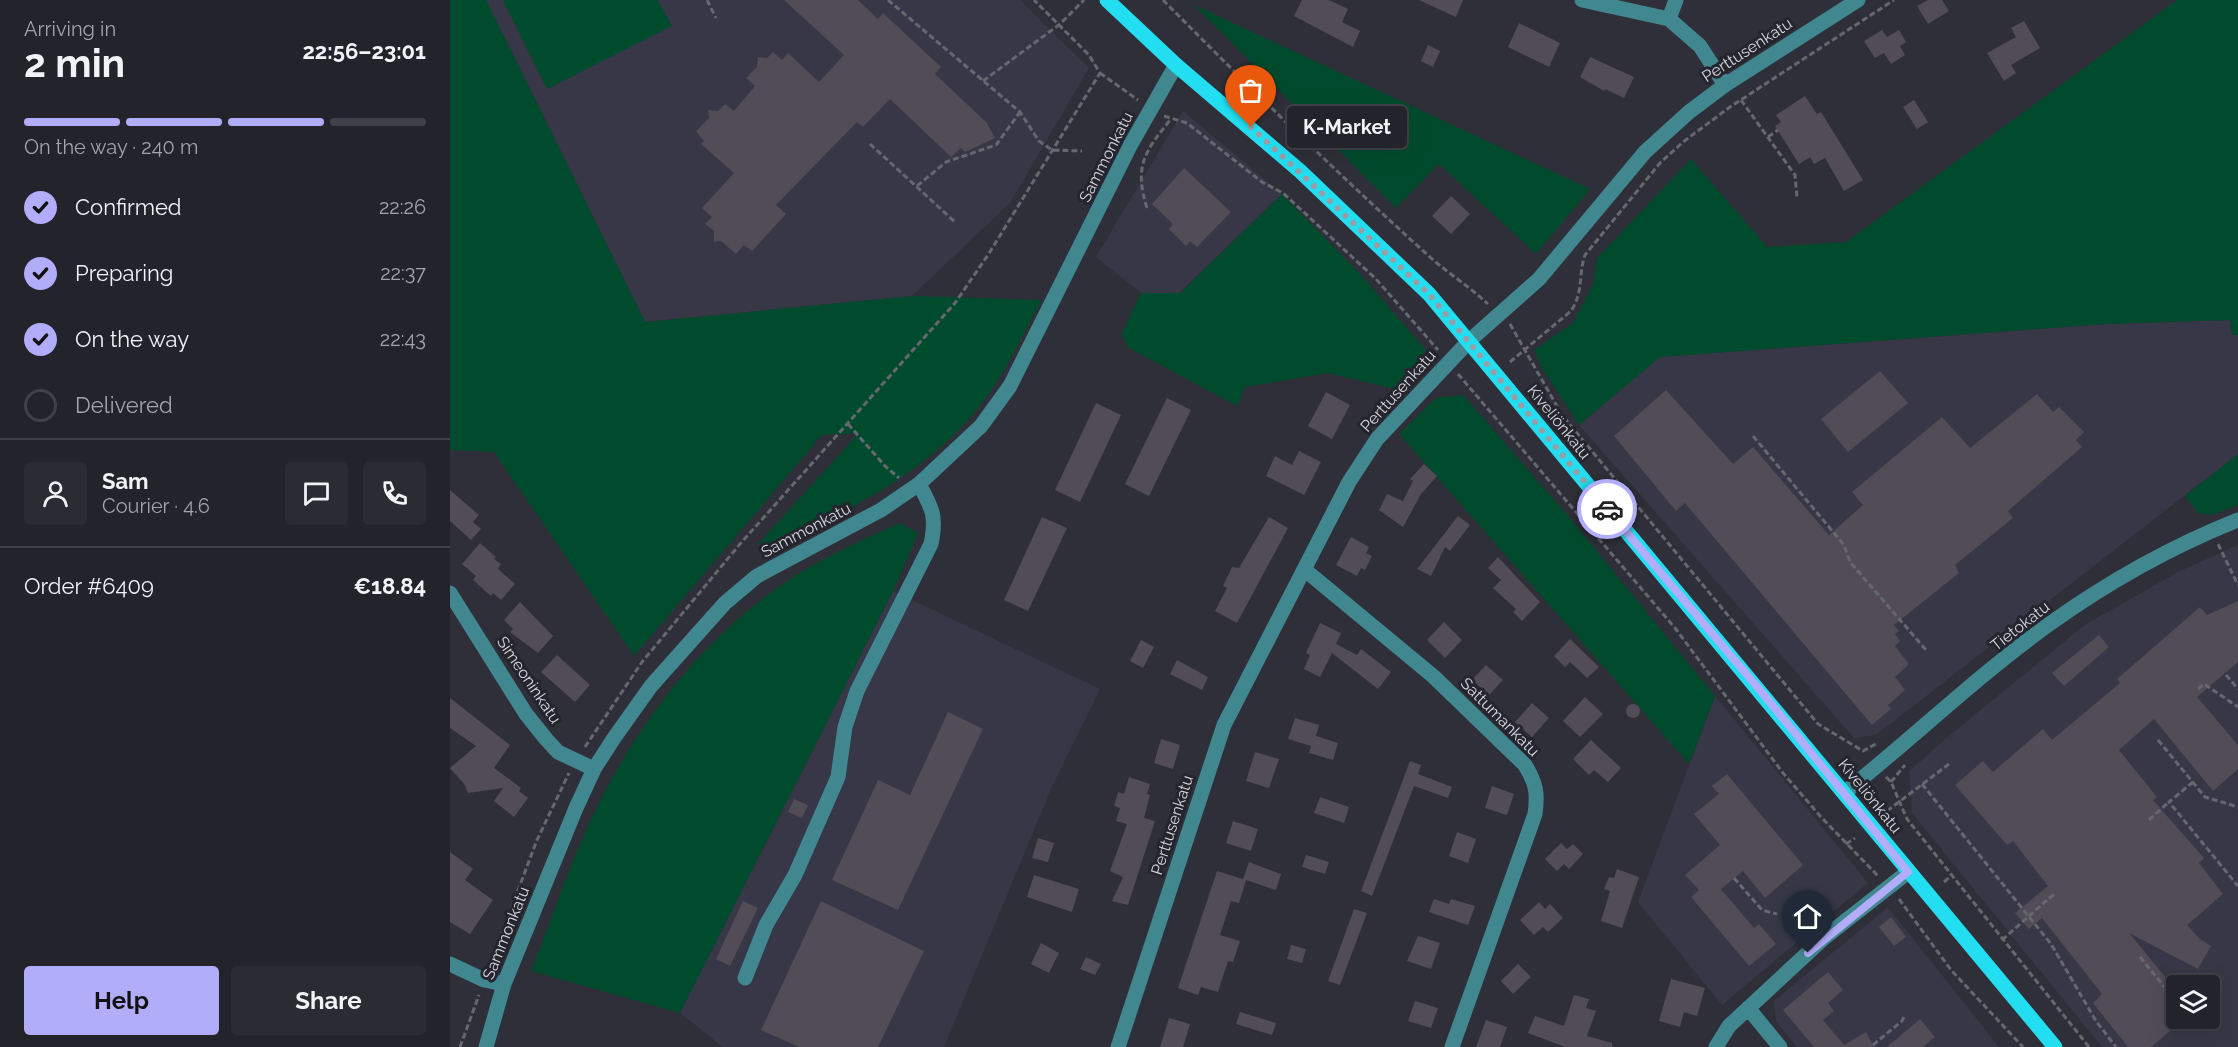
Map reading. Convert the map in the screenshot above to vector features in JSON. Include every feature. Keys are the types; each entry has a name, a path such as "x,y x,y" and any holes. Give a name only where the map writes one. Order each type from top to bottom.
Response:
{"main road":[{"name":"Kiveliönkatu","path":"1107,0 1176,65 1300,171 1429,294 2055,1047"}],"street":[{"path":"1582,0 1669,19 1700,46 1725,85"},
{"path":"1669,19 1676,0"},
{"name":"Perttusenkatu","path":"1118,1047 1224,725 1349,482 1377,439 1469,341 1539,279 1645,152 1689,112 1725,85 1857,0"},
{"name":"Sammonkatu","path":"486,1047 504,984 594,769 651,686 725,603 757,576 881,510 916,486 981,426 1010,386 1150,109 1176,65"},
{"path":"745,978 766,925 795,875 838,777 845,727 857,691 931,544 935,524 932,508 916,486"},
{"name":"Tietokatu","path":"1844,793 2046,626 2148,561 2192,538 2238,520"},
{"name":"Sattumankatu","path":"1305,570 1433,676 1525,765 1534,780 1538,793 1535,814 1452,1047"},
{"name":"Simeoninkatu","path":"450,593 526,714 558,752 594,769"},
{"path":"1716,1047 1729,1026 1825,937 1908,872"},
{"path":"450,964 484,980 504,984"},
{"path":"1748,1008 1780,1047"}],"path":[{"path":"707,0 716,18"},
{"path":"888,0 1020,112 1040,141 1052,150 1082,151"},
{"path":"1034,0 1089,55 1100,73 1150,109 1171,119 1187,123 1262,182 1283,193 1377,279 1438,350"},
{"path":"983,81 1060,24 1084,0"},
{"path":"1163,0 1286,123 1313,145 1430,257 1481,298"},
{"path":"1510,362 1571,311 1577,302 1583,280 1582,263 1586,255 1660,163 1683,141 1741,100 1894,0"},
{"path":"460,1047 537,840 575,761 642,662 740,544 955,303 1100,73"},
{"path":"1741,100 1768,137 1770,144 1795,175 1797,198"},
{"path":"917,186 946,162 996,145 1020,112"},
{"path":"1147,208 1140,185 1143,161 1154,141 1171,119"},
{"path":"1768,137 1778,130"},
{"path":"870,144 956,222"},
{"path":"1514,328 1524,350 1562,415 1818,724 1863,751 1884,740"},
{"path":"1463,381 1675,628 1783,773 1876,874"},
{"path":"848,423 886,467 916,486"},
{"path":"1754,436 1844,545 1850,562 1926,651"},
{"path":"2216,541 2238,585"},
{"path":"2226,675 2238,689"},
{"path":"2198,689 2204,684 2238,707"},
{"path":"2158,740 2205,797 2238,807"},
{"path":"1909,761 1891,782 1907,819 2089,1047"},
{"path":"1887,811 1948,764"},
{"path":"2149,820 2193,782"},
{"path":"1922,784 2029,916 2116,1047"},
{"path":"2169,802 2238,886"},
{"path":"1846,844 1854,838"},
{"path":"1944,882 1951,875"},
{"path":"1734,878 1762,910 1778,914"},
{"path":"2002,940 2054,894"},
{"path":"1899,899 1951,970 2023,1047"},
{"path":"2140,957 2166,989"},
{"path":"1873,1045 1905,1016"}],"shaded area":[{"path":"486,0 1020,0 1089,68 1010,203 912,296 645,322"},
{"path":"1183,111 1282,194 1179,293 1141,293 1096,257"},
{"path":"2231,320 2232,335 2238,335 2238,454 1876,735 1854,738 1579,425 1659,357 2105,324"},
{"path":"2238,545 2238,1047 2102,1047 1912,813 1909,772 1945,739 2086,624 2180,571"},
{"path":"893,591 1100,689 1051,789 944,1047 723,1047 680,1013"},
{"path":"1715,696 1868,883 1722,1005 1638,902"},
{"path":"1888,907 1999,1047 1797,1047 1776,1021 1774,1001"}],"green space":[{"path":"450,0 486,0 645,322 912,296 1042,300 996,384 966,422 942,446 916,467 858,504 766,549 758,544 859,433 822,435 634,656 494,452 450,450"},
{"path":"503,0 658,0 672,26 547,89"},
{"path":"2177,0 2238,0 2238,335 2232,335 2230,320 2105,324 1660,357 1579,425 1541,366 1534,350 1573,323 1593,285 1597,258 1691,159 1767,247 1846,242"},
{"path":"1194,5 1590,189 1536,254 1439,164 1396,208"},
{"path":"1282,194 1360,274 1431,356 1430,368 1404,391 1327,373 1245,387 1237,406 1129,348 1121,335 1141,293 1180,293"},
{"path":"1463,395 1563,510 1715,696 1689,764 1399,434 1436,398"},
{"path":"2238,454 2238,505 2211,515 2198,513 2185,496"},
{"path":"900,523 918,533 893,591 680,1013 531,971 571,865 599,803 634,741 676,683 725,631 780,586 823,559"}],"building":[{"path":"784,0 858,0 878,19 883,13 941,67 935,74 987,123 995,138 965,152 961,148 951,157 890,99 863,127 857,122 776,205 786,214 752,251 744,245 736,254 721,241 714,242 714,231 705,224 712,217 702,208 734,173 701,144 704,141 696,131 709,118 708,110 718,111 725,104 734,111 755,86 746,78 757,67 758,57 767,58 773,52 782,60 788,53 819,82 844,55"},
{"path":"1302,0 1329,0 1348,9 1342,22 1360,31 1353,47 1294,16"},
{"path":"1419,0 1463,0 1456,17"},
{"path":"1928,0 1942,0 1949,11 1928,24 1917,6"},
{"path":"2024,21 2040,48 2011,65 2016,73 2004,81 1987,53 2016,37 2011,28"},
{"path":"1519,23 1560,43 1549,67 1508,47"},
{"path":"1882,30 1887,37 1899,30 1906,42 1900,46 1905,55 1891,64 1884,53 1875,58 1864,41"},
{"path":"1428,45 1440,51 1433,67 1421,61"},
{"path":"1590,57 1634,77 1624,98 1605,89 1604,91 1580,77"},
{"path":"1805,96 1817,114 1821,112 1863,180 1844,191 1825,158 1814,164 1810,157 1799,164 1775,126 1781,122 1776,115"},
{"path":"1914,100 1928,122 1917,129 1903,107"},
{"path":"1184,168 1231,212 1197,247 1190,241 1186,246 1169,229 1173,224 1152,204"},
{"path":"1451,196 1470,214 1451,234 1432,216"},
{"path":"1880,371 1908,403 1848,452 1821,419"},
{"path":"1666,390 1733,464 1753,447 1829,535 1863,505 1852,492 1942,417 1970,448 2037,394 2053,412 2059,407 2084,432 2076,440 2082,447 2008,511 2013,518 1955,565 1959,573 1894,625 1899,631 1895,634 1900,641 1895,646 1909,664 1895,677 1905,690 1888,705 1891,709 1872,725 1685,503 1676,511 1614,436"},
{"path":"1326,392 1350,405 1332,439 1308,426"},
{"path":"1167,398 1191,410 1149,496 1125,484"},
{"path":"1096,403 1121,415 1080,502 1055,490"},
{"path":"1299,451 1321,462 1304,495 1266,476 1275,456 1292,465"},
{"path":"1424,464 1437,476 1421,494 1403,527 1379,510 1387,494 1403,501 1413,481 1410,479"},
{"path":"450,490 479,515 473,522 481,529 471,540 450,521"},
{"path":"1458,516 1470,525 1450,551 1445,547 1431,576 1417,569"},
{"path":"1042,517 1067,528 1028,611 1004,600"},
{"path":"1269,517 1288,528 1237,623 1215,611 1227,588 1223,586 1232,567 1239,568"},
{"path":"1351,537 1369,547 1366,553 1372,556 1365,570 1361,568 1357,576 1336,565"},
{"path":"480,543 501,564 498,569 515,584 501,600 493,593 491,596 473,580 476,576 462,564"},
{"path":"1498,557 1540,602 1522,621 1513,612 1516,609 1493,588 1501,580 1488,568"},
{"path":"2238,601 2238,662 2197,697 2238,745 2238,769 2213,791 2154,719 2119,750 2157,797 2153,800 2204,858 2199,863 2223,894 2187,925 2200,939 2211,946 2198,969 2129,933 2166,978 2166,1029 2172,1029 2151,1047 2128,1047 2093,1003 2102,994 2042,918 2029,929 2015,913 2048,886 2013,841 2007,845 1955,785 1983,761 1993,772 2043,729 2052,740 2120,683 2117,679 2200,607 2207,615"},
{"path":"520,602 553,636 538,653 510,632 513,629 504,620"},
{"path":"1444,622 1462,640 1445,658 1427,640"},
{"path":"1320,623 1341,633 1336,644 1357,655 1361,649 1391,672 1378,689 1332,653 1320,677 1304,669 1310,655 1306,653"},
{"path":"2099,635 2109,647 2064,686 2052,673"},
{"path":"1570,639 1599,667 1587,678 1570,662 1565,667 1554,656"},
{"path":"1141,640 1154,647 1143,668 1130,661"},
{"path":"557,655 590,685 575,702 541,672"},
{"path":"1177,660 1208,677 1202,690 1170,674"},
{"path":"1486,665 1503,680 1489,695 1472,680"},
{"path":"1585,697 1603,714 1580,737 1563,721"},
{"path":"450,698 510,745 494,768 521,788 519,791 528,798 514,817 494,801 503,788 468,793 465,785 450,768 476,746 450,728"},
{"path":"1532,703 1549,718 1532,737 1515,722"},
{"path":"1630,704 1636,704 1640,711 1636,718 1630,718 1626,714 1626,708"},
{"path":"948,712 983,729 898,910 832,880 878,780 910,795"},
{"path":"1295,718 1319,725 1316,736 1338,743 1333,760 1309,753 1311,746 1288,739"},
{"path":"1161,739 1180,745 1173,769 1154,763"},
{"path":"1591,740 1621,768 1608,782 1594,770 1589,775 1573,759"},
{"path":"1255,752 1279,759 1269,788 1246,781"},
{"path":"1410,761 1421,765 1418,774 1452,787 1448,798 1414,786 1372,896 1361,891"},
{"path":"1727,774 1803,865 1765,898 1743,871 1721,889 1754,928 1759,924 1776,944 1749,966 1691,897 1699,890 1685,875 1720,845 1694,814 1719,794 1712,786"},
{"path":"1129,777 1150,784 1147,794 1150,795 1144,818 1155,821 1128,905 1112,901 1123,877 1110,871 1127,824 1116,821 1120,808 1114,806 1118,792 1124,794"},
{"path":"1492,786 1514,794 1507,815 1485,808"},
{"path":"1320,797 1349,807 1344,823 1314,813"},
{"path":"794,799 808,805 802,818 788,812"},
{"path":"1233,821 1258,829 1251,851 1226,843"},
{"path":"1457,832 1476,839 1468,863 1449,856"},
{"path":"1038,838 1054,843 1048,862 1032,858"},
{"path":"1561,843 1567,849 1573,844 1583,854 1569,869 1564,864 1557,871 1545,859"},
{"path":"450,852 473,869 465,880 493,900 470,934 450,922"},
{"path":"1306,855 1329,862 1325,874 1302,867"},
{"path":"1249,862 1281,874 1276,890 1243,879"},
{"path":"1617,869 1639,877 1622,928 1601,921 1610,891 1604,889 1609,877 1614,878"},
{"path":"1217,871 1246,880 1239,903 1231,901 1220,935 1240,941 1233,962 1228,961 1218,992 1201,987 1198,995 1178,988"},
{"path":"1034,875 1079,889 1072,912 1027,897"},
{"path":"1434,899 1449,904 1451,899 1475,906 1468,925 1429,912"},
{"path":"743,901 758,908 730,966 716,959"},
{"path":"821,901 924,951 878,1047 799,1047 761,1030"},
{"path":"1539,902 1545,909 1550,904 1563,918 1548,932 1543,927 1534,935 1520,920"},
{"path":"1354,909 1367,913 1340,985 1328,981"},
{"path":"1891,917 1906,937 1894,946 1879,927"},
{"path":"1418,936 1440,943 1431,969 1407,961"},
{"path":"1041,943 1059,953 1049,973 1031,964"},
{"path":"1291,945 1306,949 1302,963 1287,959"},
{"path":"1086,957 1101,964 1095,975 1080,969"},
{"path":"1518,964 1531,977 1513,994 1501,981"},
{"path":"1828,972 1843,990 1828,1003 1834,1011 1823,1020 1844,1045 1866,1032 1874,1047 1814,1047 1783,1010"},
{"path":"1671,979 1705,988 1697,1016 1684,1012 1680,1027 1659,1021"},
{"path":"1574,995 1589,999 1586,1008 1596,1011 1587,1036 1612,1043 1612,1047 1565,1047 1528,1033 1535,1016 1564,1026"},
{"path":"1415,1001 1438,1008 1431,1028 1408,1021"},
{"path":"1240,1012 1276,1023 1272,1035 1236,1024"},
{"path":"1169,1018 1190,1024 1183,1047 1160,1047"},
{"path":"1920,1019 1935,1037 1923,1047 1887,1047"},
{"path":"1486,1020 1507,1027 1500,1047 1476,1047"}],"way so far":[{"path":"1251,127 1429,294 1607,509"}],"place":[{"name":"K-Market","path":"1251,127"}],"route":[{"path":"1607,509 1764,695 1908,872 1808,953"}]}
